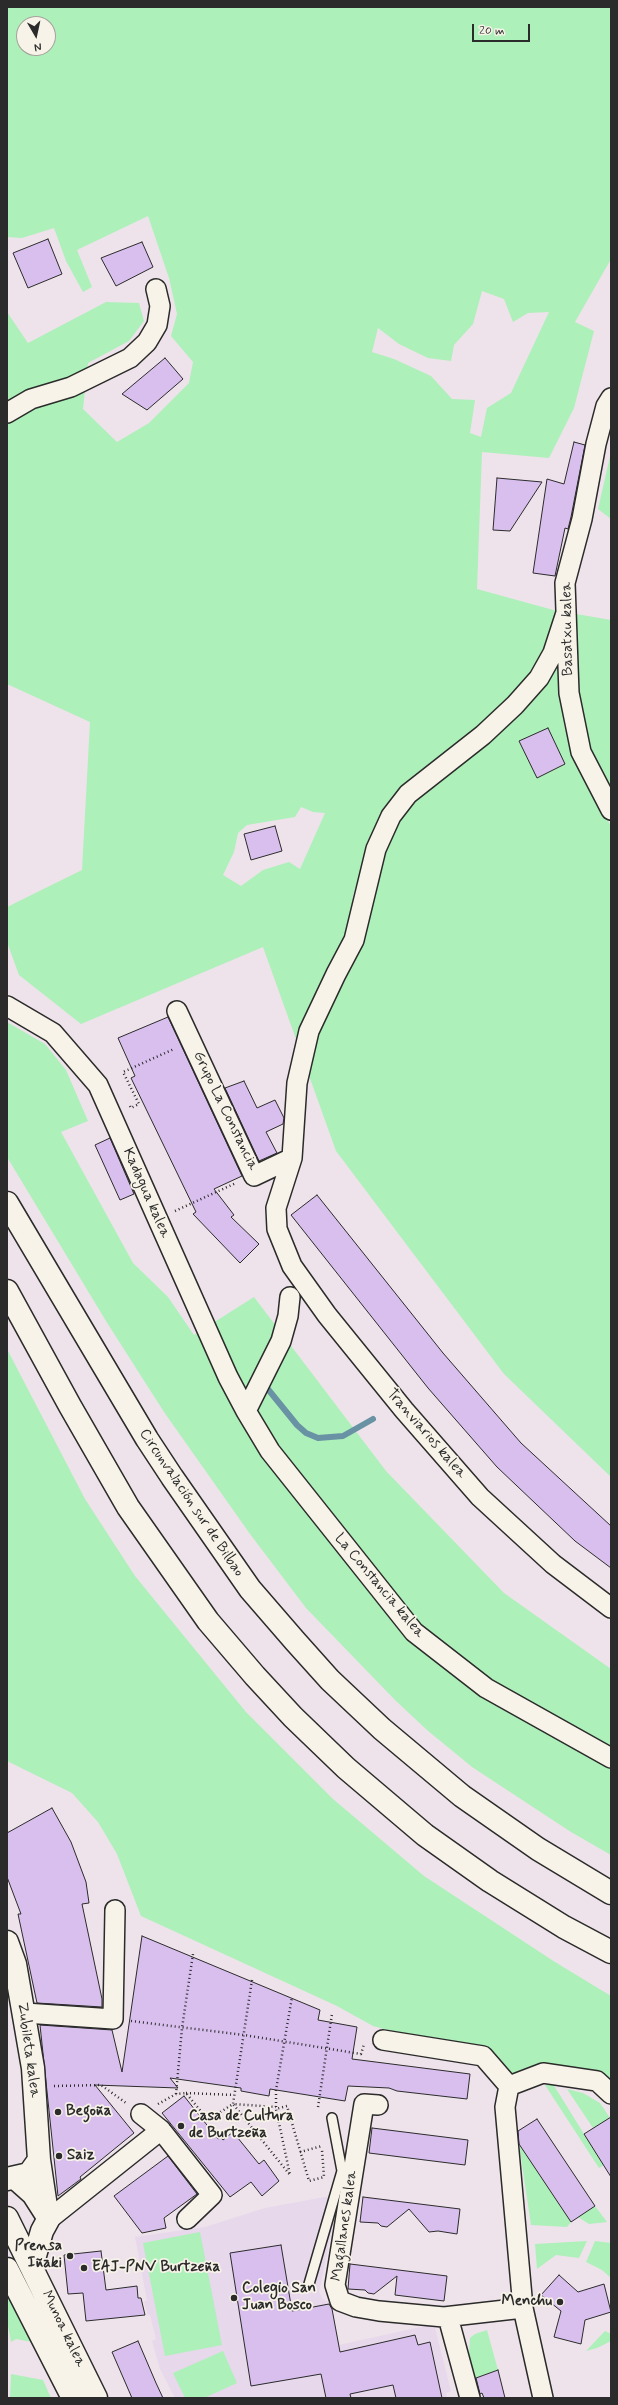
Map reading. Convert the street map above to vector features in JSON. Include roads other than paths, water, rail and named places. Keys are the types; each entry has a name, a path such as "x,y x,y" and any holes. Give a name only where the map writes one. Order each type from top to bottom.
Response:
{"main road":[{"name":"Circunvalación sur de Bilbao","path":"7,1203 147,1439 207,1530 250,1589 330,1680 423,1765 509,1830 611,1893"},
{"path":"7,1291 70,1406 124,1500 164,1560 208,1621 293,1717 351,1772 425,1834 462,1862 564,1927 611,1952"},
{"name":"Zubileta kalea","path":"7,1942 15,1964 25,2013 34,2087 39,2160 48,2220"},
{"path":"10,2179 28,2174 39,2160"},
{"name":"Munoa kalea","path":"7,2218 96,2398"},
{"path":"32,2266 42,2231 48,2220"},
{"name":"Munoa kalea","path":"7,2269 73,2398"}],"street":[{"path":"7,413 31,399 71,387 130,358 147,342 157,325 160,306 156,289"},
{"name":"Basatxu kalea","path":"611,398 606,406 596,444 582,519 565,583 569,694 581,752 611,810"},
{"path":"292,1158 297,1083 309,1031 354,940 376,850 391,816 408,794 483,735 515,705 540,678 553,653 566,613"},
{"name":"Kadagua kalea","path":"7,1006 53,1034 98,1084 228,1378 246,1411"},
{"name":"Grupo La Constancia","path":"177,1011 254,1176 292,1158"},
{"name":"Tranviarios kalea","path":"292,1158 276,1208 277,1229 292,1266 327,1315 404,1410 480,1497 553,1564 611,1608"},
{"path":"246,1411 280,1341 288,1316 290,1297"},
{"name":"La Constancia kalea","path":"246,1411 270,1452 414,1632 486,1688 611,1758"},
{"path":"25,2013 113,2019 115,1910"},
{"path":"383,2040 483,2056 509,2086"},
{"path":"509,2086 543,2073 597,2081 611,2094"},
{"path":"509,2086 505,2107 523,2308 543,2398"},
{"name":"Magallanes kalea","path":"378,2105 364,2104 348,2172 335,2285 340,2301 356,2307 409,2316 448,2317 523,2308"},
{"path":"141,2114 161,2130 212,2195 187,2219"},
{"path":"10,2179 32,2195 48,2220 161,2130"},
{"path":"448,2317 470,2398"}],"lane":[{"path":"309,2284 348,2172 332,2118"}],"waterway":[{"path":"267,1388 297,1425 306,1433 318,1438 343,1436 373,1419"}],"place":[{"name":"Begoña","path":"58,2112"},
{"name":"Casa de Cultura de Burtzeña","path":"181,2126"},
{"name":"Saiz","path":"59,2156"},
{"name":"Prensa Iñaki","path":"70,2256"},
{"name":"EAJ-PNV Burtzeña","path":"84,2268"},
{"name":"Colegio San Juan Bosco","path":"234,2298"},
{"name":"Menchu","path":"560,2302"}]}
